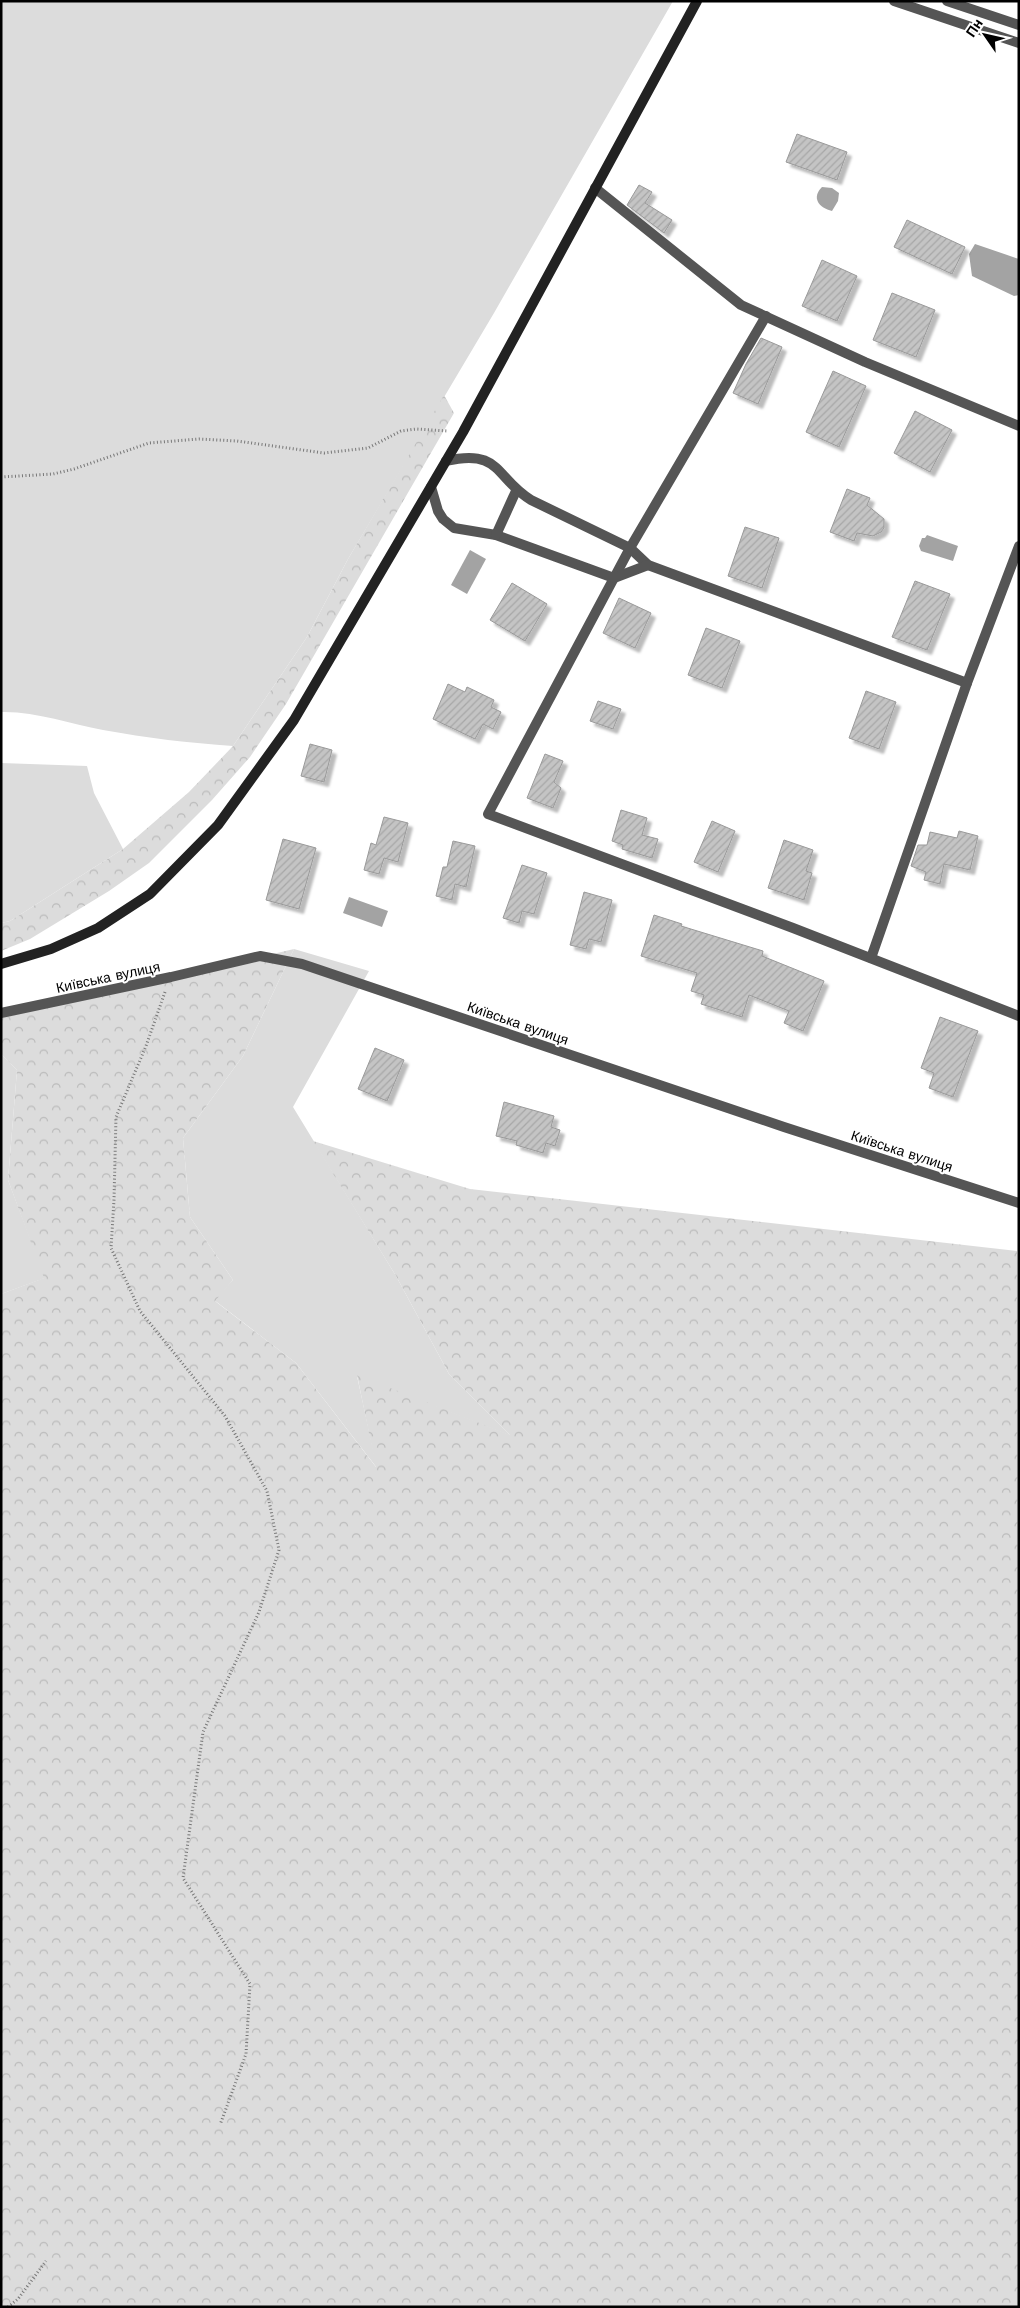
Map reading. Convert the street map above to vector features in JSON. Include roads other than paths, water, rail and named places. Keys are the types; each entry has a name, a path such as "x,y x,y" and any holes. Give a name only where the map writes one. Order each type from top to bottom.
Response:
{"main road":[{"path":"1,964 51,949 98,928 150,894 218,825 294,720 463,432 697,1"}],"street":[{"path":"894,1 1019,43"},
{"path":"947,1 1019,25"},
{"path":"595,188 741,305 866,362 1019,426"},
{"path":"766,316 630,548 488,814 871,958 1019,1016"},
{"path":"446,461 460,458 482,459 495,466 504,474 516,491 630,548 648,565 967,683"},
{"path":"431,487 438,510 443,519 454,528 496,535 614,578 648,565"},
{"path":"496,535 516,491"},
{"path":"871,958 967,683 1019,546"},
{"name":"Київська вулиця","path":"1,1013 260,956 302,964 784,1127 1019,1203"}]}
